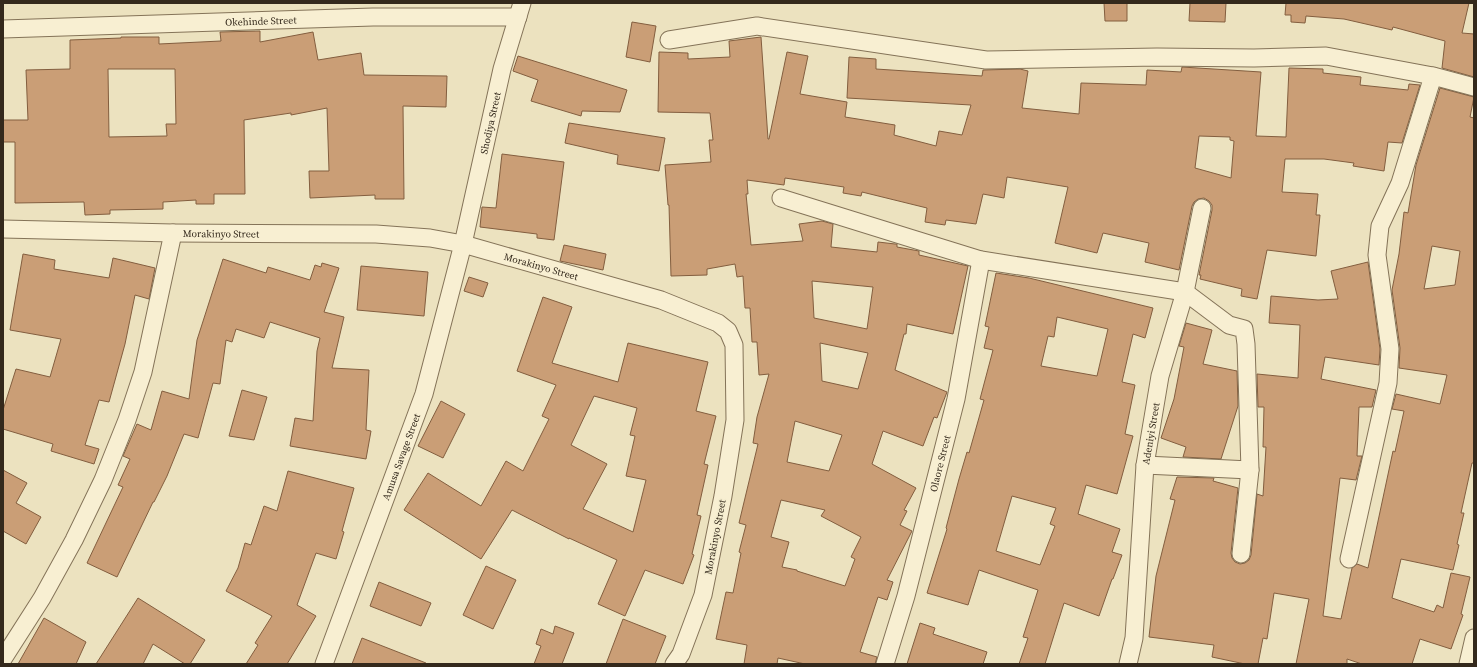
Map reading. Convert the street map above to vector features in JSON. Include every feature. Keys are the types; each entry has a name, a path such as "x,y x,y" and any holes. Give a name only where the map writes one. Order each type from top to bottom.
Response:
{"street":[{"name":"Okehinde Street","path":"3,29 372,17 520,10"},
{"name":"Shodiya Street","path":"463,244 502,69 520,10"},
{"path":"669,40 757,26 986,60 1326,56 1433,76 1474,87"},
{"path":"1349,559 1388,383 1390,349 1377,255 1380,226 1400,183 1433,76"},
{"path":"781,198 981,260 1185,292 1228,325 1244,330 1246,344 1250,470 1241,554"},
{"name":"Adeniyi Street","path":"1128,664 1134,638 1145,465 1160,376 1185,292 1202,208"},
{"name":"Morakinyo Street","path":"3,229 173,234 376,234 430,238 463,244 662,300 718,323 728,331 734,345 734,420 723,496 704,595 681,654 674,664"},
{"path":"3,659 42,598 74,540 103,480 127,420 143,372 173,234"},
{"name":"Amusa Savage Street","path":"324,664 424,394 463,244"},
{"name":"Olaore Street","path":"885,664 906,596 956,398 981,260"},
{"path":"1145,465 1250,470"},
{"path":"1468,664 1474,638"}],"building":[{"path":"1104,3 1127,3 1127,21 1105,21"},
{"path":"1190,3 1226,3 1225,22 1189,21"},
{"path":"1286,3 1469,3 1462,33 1474,34 1474,77 1442,68 1445,41 1393,27 1392,30 1344,19 1306,16 1305,23 1291,22 1291,15 1285,15"},
{"path":"632,22 656,26 650,62 626,57"},
{"path":"260,31 260,42 313,32 318,60 361,53 364,75 447,76 446,107 403,106 404,199 375,199 375,195 310,198 309,171 329,171 327,108 291,115 291,113 244,120 245,194 214,194 214,204 196,204 196,200 163,202 163,209 110,210 110,214 85,215 84,202 15,203 15,142 3,142 3,120 28,120 26,70 70,69 70,40 121,37 159,37 159,44 221,41 220,32","holes":["108,69 175,69 176,124 166,124 167,136 109,137"]},
{"path":"761,37 768,139 787,52 808,56 800,94 847,102 845,117 895,125 894,135 936,146 939,131 962,135 971,105 847,98 849,57 876,59 876,69 982,76 983,70 1020,69 1028,71 1022,108 1079,114 1081,83 1146,85 1147,70 1181,72 1182,67 1261,72 1256,136 1286,137 1289,68 1323,69 1323,73 1361,77 1360,85 1408,90 1409,84 1420,85 1402,143 1388,142 1384,171 1353,166 1354,163 1324,159 1285,159 1282,192 1318,194 1316,215 1320,215 1316,256 1267,250 1257,299 1241,296 1242,289 1200,279 1201,275 1199,275 1212,210 1212,205 1204,198 1198,199 1192,206 1179,270 1145,262 1149,243 1103,233 1097,253 1055,243 1068,187 1007,177 1004,198 983,194 976,224 946,220 945,225 925,222 927,208 862,192 861,196 843,193 844,187 785,178 784,185 747,180 748,194 746,194 751,245 803,241 799,224 822,221 833,224 831,247 877,252 878,242 897,244 897,247 919,251 919,255 968,266 953,334 907,324 906,334 904,334 895,370 947,392 937,418 934,417 923,446 883,431 872,464 916,488 904,510 907,511 900,525 912,531 887,580 893,582 887,600 878,597 860,652 877,657 875,664 805,664 778,658 777,664 744,664 747,645 716,639 726,592 733,593 741,553 739,552 746,525 739,523 758,444 753,443 757,417 769,374 759,375 757,342 752,342 750,308 745,308 743,276 737,277 735,264 707,269 707,275 671,276 669,205 665,165 711,162 709,140 713,140 710,113 658,112 659,52 688,53 688,59 730,57 729,41","holes":["1199,136 1230,137 1230,140 1234,141 1231,178 1195,168","812,281 873,287 867,329 814,318","820,343 868,353 858,389 822,381","795,421 842,435 829,471 787,462","781,500 825,510 821,516 861,537 851,557 855,559 845,586 797,570 782,567 789,542 771,537"]},
{"path":"518,56 627,90 620,112 582,111 581,116 531,101 538,80 513,71"},
{"path":"1440,88 1474,97 1470,117 1474,118 1474,463 1472,463 1461,513 1464,513 1453,570 1401,559 1392,598 1434,612 1437,605 1443,608 1451,573 1470,577 1461,614 1463,615 1451,649 1420,639 1412,664 1362,664 1347,659 1347,664 1296,664 1309,599 1274,593 1267,639 1263,638 1258,664 1245,664 1212,657 1214,645 1149,637 1156,576 1175,500 1170,499 1177,477 1214,478 1213,481 1238,488 1231,553 1235,562 1240,564 1249,560 1251,555 1257,494 1263,496 1266,447 1263,447 1264,407 1258,407 1257,374 1298,378 1300,325 1269,323 1271,296 1318,300 1338,299 1331,271 1368,262 1380,349 1379,365 1325,357 1321,379 1376,390 1372,407 1359,407 1357,456 1362,456 1356,480 1340,478 1323,616 1341,619 1352,568 1357,564 1368,568 1393,451 1395,452 1404,411 1392,409 1396,394 1440,404 1447,375 1399,368 1400,348 1392,290 1399,254 1404,212 1408,213 1416,165","holes":["1432,246 1460,251 1455,285 1424,289"]},
{"path":"569,123 665,138 659,171 617,164 618,155 565,143"},
{"path":"502,154 564,162 554,240 537,238 537,234 480,227 482,207 496,208"},
{"path":"564,245 606,254 603,270 560,261"},
{"path":"23,254 55,260 54,269 109,278 113,258 155,268 149,299 135,295 125,344 109,402 99,400 85,445 99,449 94,464 51,451 53,444 3,429 3,410 16,369 50,377 61,339 10,330"},
{"path":"223,259 266,273 268,267 310,280 315,265 321,267 322,263 339,268 324,312 344,317 332,368 369,370 366,430 371,431 366,459 290,446 295,418 313,421 317,351 320,338 270,322 264,338 236,329 232,342 226,340 220,384 213,383 198,438 184,434 167,476 117,577 87,563 123,487 118,485 130,459 123,456 137,424 151,430 162,391 189,399 197,340"},
{"path":"361,266 428,272 424,316 357,310"},
{"path":"996,273 1029,278 1153,308 1145,338 1133,334 1122,382 1135,385 1125,434 1133,436 1117,494 1086,485 1078,514 1120,529 1112,552 1122,555 1099,616 1064,603 1045,664 1019,664 1028,638 1023,637 1038,590 979,570 968,605 927,593 947,529 946,528 959,479 967,452 969,453 984,400 980,399 993,350 984,348 989,327 985,326","holes":["1057,317 1108,329 1097,376 1041,366 1048,336 1054,337","1012,496 1056,508 1050,524 1055,526 1040,565 996,551"]},
{"path":"469,277 488,283 483,297 464,291"},
{"path":"543,297 572,307 552,363 618,382 628,343 708,362 696,411 716,416 704,464 708,465 697,515 701,516 692,554 694,555 683,584 645,570 625,616 598,604 617,560 569,539 512,510 481,559 404,510 428,473 481,506 506,461 523,471 549,419 542,416 556,385 517,371","holes":["594,396 637,408 630,435 635,436 626,476 646,480 633,532 583,509 607,464 571,445"]},
{"path":"1186,323 1212,330 1203,364 1237,371 1238,406 1221,459 1183,457 1186,447 1161,438 1174,399 1184,347 1179,346"},
{"path":"242,390 267,397 254,440 229,436"},
{"path":"441,401 465,414 443,458 418,446"},
{"path":"3,470 27,483 16,503 41,517 26,544 3,531"},
{"path":"288,471 354,488 336,559 316,553 297,605 316,616 287,664 246,664 258,645 255,643 272,616 226,591 238,568 245,543 251,545 264,506 277,511"},
{"path":"486,566 516,580 493,629 463,615"},
{"path":"379,582 431,603 421,626 370,606"},
{"path":"138,598 205,640 190,664 185,664 153,644 143,664 96,664"},
{"path":"44,618 86,642 76,664 18,664"},
{"path":"623,619 666,636 655,664 606,664"},
{"path":"920,623 935,628 933,634 987,652 983,664 907,664"},
{"path":"555,626 574,633 562,664 534,664 541,646 536,644 541,629 553,634"},
{"path":"362,638 426,663 352,664"}]}
